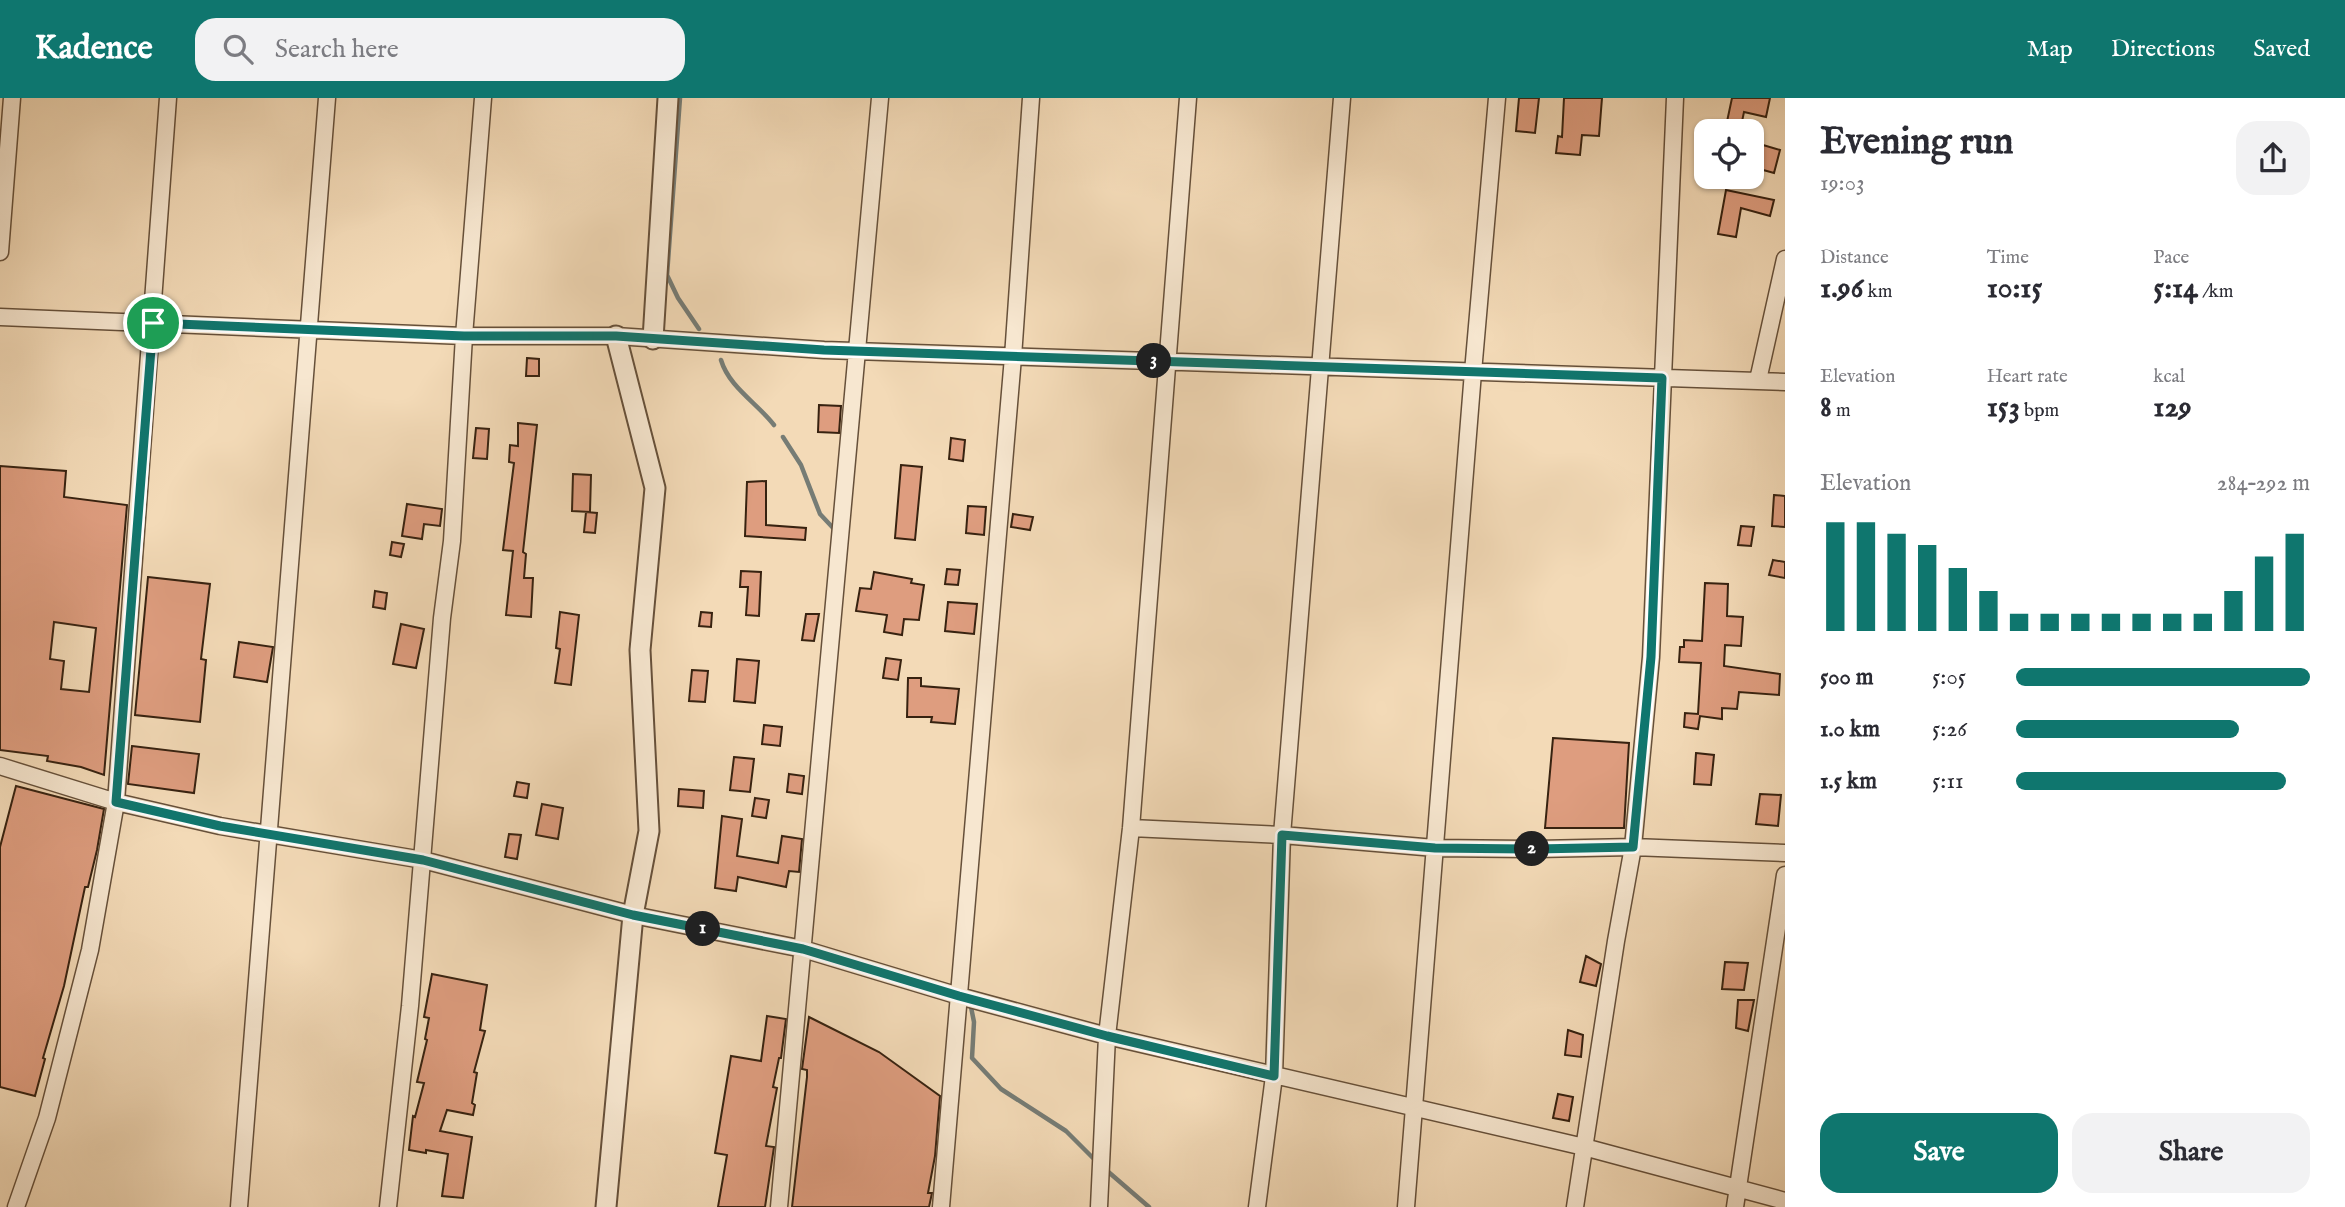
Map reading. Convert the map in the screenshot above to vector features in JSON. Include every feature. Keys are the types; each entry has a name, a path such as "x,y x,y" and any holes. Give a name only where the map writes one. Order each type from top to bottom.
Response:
{"street":[{"path":"0,252 12,98"},
{"path":"16,1207 47,1118 90,950 116,802 168,98"},
{"path":"239,1207 327,98"},
{"path":"388,1207 423,860 442,618 452,541 464,336 483,98"},
{"path":"653,339 668,98"},
{"path":"779,1207 880,98"},
{"path":"941,1207 1013,357 1031,98"},
{"path":"1099,1207 1107,1036 1131,828 1188,98"},
{"path":"1257,1207 1274,1076 1282,835 1342,98"},
{"path":"1406,1207 1497,98"},
{"path":"1575,1207 1633,847 1651,657 1675,98"},
{"path":"1758,380 1785,260"},
{"path":"0,317 464,336 616,336 858,352 1785,382"},
{"path":"606,1207 633,915 649,831 640,650 655,488 616,336"},
{"path":"0,766 116,802 269,834 423,860 633,915 803,949 959,996 1107,1036 1584,1147 1785,1201"},
{"path":"1131,828 1282,835 1435,848 1633,847 1785,853"},
{"path":"1735,1207 1785,875"}],"building":[{"path":"1519,98 1539,98 1535,133 1516,131"},
{"path":"1564,98 1602,98 1599,136 1582,135 1580,155 1556,153 1558,136 1562,137"},
{"path":"1732,98 1770,98 1766,117 1744,112 1743,119 1728,119"},
{"path":"1764,145 1780,150 1774,173 1764,170"},
{"path":"1726,190 1774,200 1770,216 1741,208 1736,237 1718,234"},
{"path":"527,358 539,359 539,376 526,376"},
{"path":"819,405 841,406 839,433 818,432"},
{"path":"518,423 537,425 523,552 526,554 524,578 533,578 531,617 506,615 513,551 503,550 514,463 509,462 510,445 518,446"},
{"path":"476,428 489,429 487,459 473,458"},
{"path":"951,438 965,440 963,461 949,459"},
{"path":"901,465 922,467 915,540 895,538"},
{"path":"0,466 66,471 64,497 127,505 104,775 81,767 47,761 48,756 0,750","holes":["54,622 96,628 89,692 61,689 64,661 50,659"]},
{"path":"573,474 591,475 590,512 572,511"},
{"path":"766,481 766,525 806,528 805,540 745,536 747,482"},
{"path":"1774,495 1785,496 1785,527 1772,526"},
{"path":"407,504 442,509 440,526 424,524 422,539 402,536"},
{"path":"968,506 986,507 984,535 966,533"},
{"path":"586,512 597,513 595,533 584,532"},
{"path":"1013,514 1033,517 1030,530 1011,527"},
{"path":"1741,526 1754,527 1751,546 1738,545"},
{"path":"392,542 404,544 401,557 390,555"},
{"path":"1773,560 1785,562 1785,578 1769,575"},
{"path":"947,569 960,570 958,585 945,584"},
{"path":"741,571 761,572 759,616 746,615 748,587 740,587"},
{"path":"874,572 912,579 911,583 924,585 919,620 904,619 902,635 884,632 887,615 856,611 860,588 871,589"},
{"path":"148,577 210,584 201,659 206,660 200,722 135,715"},
{"path":"1705,583 1728,584 1727,616 1743,617 1741,646 1725,645 1724,666 1780,674 1779,695 1739,692 1737,709 1722,708 1722,719 1700,716 1698,729 1684,727 1685,713 1698,714 1701,663 1679,662 1680,647 1684,647 1684,640 1702,641"},
{"path":"375,591 387,593 385,609 373,607"},
{"path":"948,602 977,604 974,634 945,631"},
{"path":"560,612 579,615 571,685 555,683 560,649 556,648"},
{"path":"701,612 712,613 711,627 699,626"},
{"path":"806,614 819,614 814,641 802,640"},
{"path":"401,624 424,629 416,668 393,664"},
{"path":"239,642 273,647 267,682 234,677"},
{"path":"886,658 901,660 898,680 883,678"},
{"path":"737,659 759,661 755,703 734,701"},
{"path":"692,670 708,671 705,702 689,701"},
{"path":"908,678 921,678 921,686 959,689 955,724 931,722 932,717 907,717"},
{"path":"764,725 782,727 780,746 762,744"},
{"path":"1553,738 1629,743 1624,828 1545,828"},
{"path":"132,746 199,754 194,793 128,784"},
{"path":"1696,753 1714,755 1711,785 1694,784"},
{"path":"734,757 754,759 750,792 730,790"},
{"path":"789,774 804,776 802,794 787,792"},
{"path":"517,782 529,784 527,798 514,796"},
{"path":"16,786 104,809 97,850 88,887 85,887 64,986 35,1096 0,1087 0,847"},
{"path":"679,789 704,791 703,808 678,806"},
{"path":"1760,794 1781,795 1778,826 1756,824"},
{"path":"755,798 769,800 766,818 752,816"},
{"path":"542,804 563,808 558,839 536,835"},
{"path":"722,816 742,819 737,856 778,863 782,836 802,839 799,872 789,871 786,887 738,877 736,891 715,888"},
{"path":"509,834 521,835 517,859 505,857"},
{"path":"1586,956 1601,964 1596,986 1580,982"},
{"path":"1725,962 1748,963 1744,990 1722,989"},
{"path":"432,974 487,985 480,1030 485,1031 474,1072 477,1073 472,1103 475,1105 473,1115 447,1110 440,1131 472,1137 463,1198 442,1196 448,1154 409,1150 413,1116 415,1117 424,1083 417,1082 427,1040 429,1018 424,1017"},
{"path":"1738,1000 1754,1000 1748,1031 1736,1028"},
{"path":"767,1016 786,1019 781,1058 773,1087 777,1088 766,1146 774,1147 765,1207 718,1207 727,1155 715,1153 731,1056 761,1061"},
{"path":"809,1017 879,1052 940,1096 935,1156 928,1193 932,1193 929,1207 792,1207 807,1077 807,1070 802,1069"},
{"path":"1568,1030 1583,1035 1581,1057 1565,1055"},
{"path":"1558,1094 1573,1097 1569,1121 1553,1118"}],"waterway":[{"path":"680,98 667,275 678,298 699,329"},
{"path":"721,360 737,387 774,425"},
{"path":"783,437 801,465 820,514 835,530"},
{"path":"970,1002 974,1022 972,1058 1001,1089 1066,1131 1096,1161"},
{"path":"1105,1169 1149,1207"}],"route":[{"path":"153,323 464,336 616,336 824,350 1662,378 1651,657 1633,847 1435,848 1282,835 1274,1076 1107,1036 959,996 803,949 633,915 423,860 220,826 116,802 153,323"}]}
